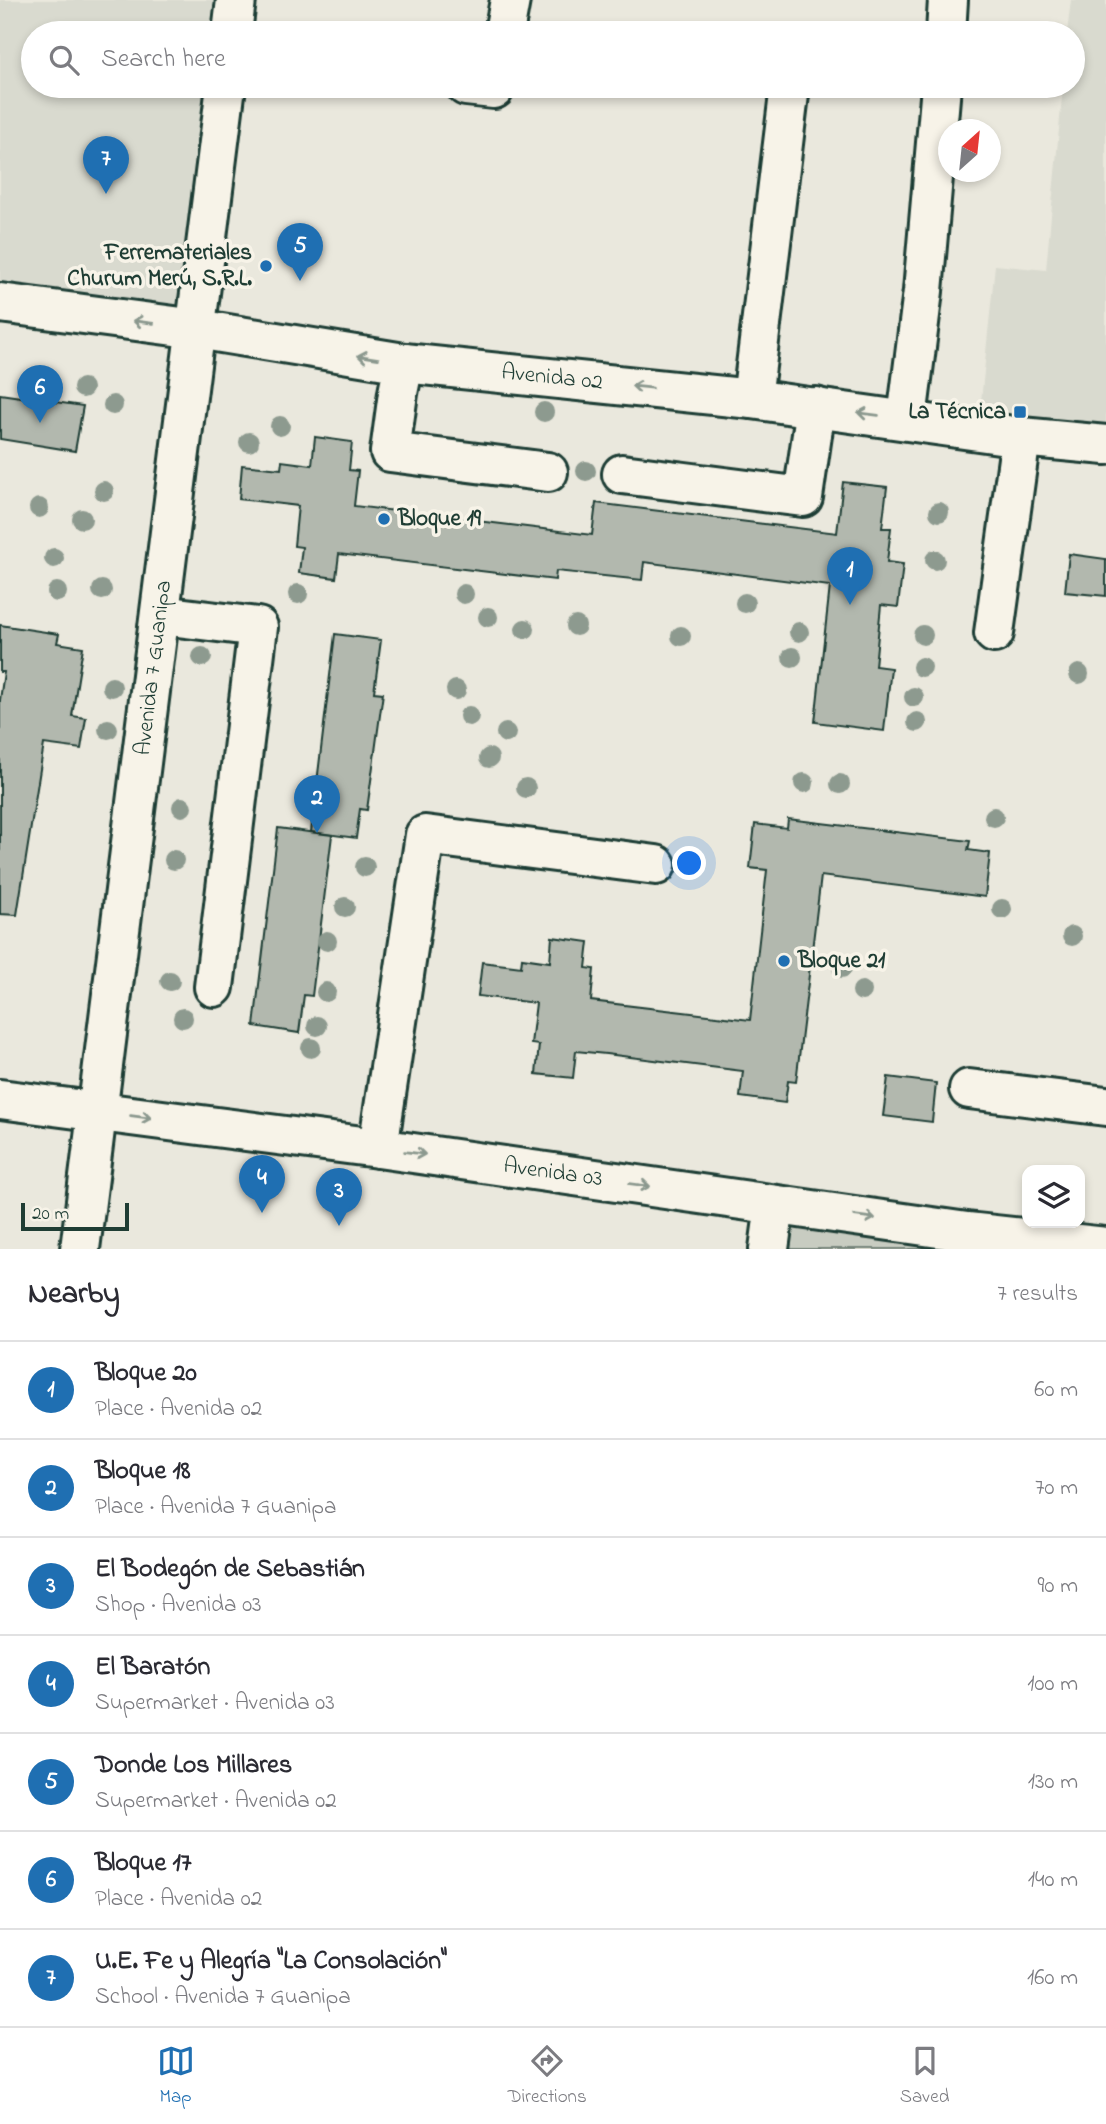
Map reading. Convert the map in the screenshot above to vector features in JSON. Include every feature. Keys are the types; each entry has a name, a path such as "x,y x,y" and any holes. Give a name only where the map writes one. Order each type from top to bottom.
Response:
{"street":[{"path":"233,21 236,0"},
{"path":"506,21 510,0"},
{"path":"947,21 948,0"},
{"name":"Avenida 7 Guanipa","path":"80,1249 225,98"},
{"path":"752,399 789,98"},
{"path":"907,419 923,291 940,98"},
{"name":"Avenida 02","path":"0,303 197,329 404,363 752,399 1021,437 1106,445"},
{"path":"404,363 390,452 548,472"},
{"path":"622,474 803,497 816,407"},
{"path":"994,633 1021,437"},
{"path":"161,615 258,627 214,987"},
{"path":"378,1148 425,835 656,865"},
{"path":"969,1089 1106,1106"},
{"name":"Avenida 03","path":"0,1099 378,1148 967,1231 1106,1247"},
{"path":"769,1249 775,1205"}],"shaded area":[{"path":"0,0 236,0 233,21 21,21 21,98 225,98 197,329 0,303"},
{"path":"1071,0 1106,0 1106,445 978,430 995,265 1046,270 1062,98 1085,98 1085,21 1068,21"},
{"path":"775,1205 1009,1249 769,1249"}],"building":[{"path":"0,394 83,406 75,451 0,439"},
{"path":"315,437 352,442 349,470 358,471 354,506 592,535 596,503 837,533 843,482 887,487 882,528 891,528 887,562 903,564 898,607 881,605 875,666 891,668 884,731 815,722 830,586 644,562 642,580 556,571 555,580 339,554 336,578 299,573 302,547 294,546 298,506 239,499 242,465 281,469 282,461 312,465"},
{"path":"1069,554 1106,559 1106,596 1065,592"},
{"path":"0,625 59,634 57,643 83,647 72,716 86,718 81,749 44,744 17,915 0,914 0,700 4,672 0,672"},
{"path":"335,634 381,640 374,692 383,693 367,810 360,809 356,838 311,832"},
{"name":"Bloque 21","path":"788,819 970,841 968,850 990,853 985,897 821,876 796,1082 788,1081 785,1103 740,1097 743,1071 606,1054 576,1051 573,1078 536,1074 539,1045 531,1044 536,1003 478,996 482,962 521,967 522,958 550,962 552,937 589,942 586,968 594,969 591,1001 750,1020 767,870 750,868 755,824 787,828"},
{"path":"278,828 332,835 312,996 304,995 299,1033 254,1026"},
{"path":"888,1077 936,1083 932,1122 883,1116"}],"place":[{"name":"U.E. Fe y Alegría \"La Consolación\"","path":"106,194"},
{"name":"Ferremateriales Churum Merú, S.R.L.","path":"266,266"},
{"name":"Donde Los Millares","path":"300,281"},
{"name":"La Técnica","path":"1020,412"},
{"name":"Bloque 17","path":"40,423"},
{"name":"Bloque 19","path":"384,519"},
{"name":"Bloque 20","path":"850,605"},
{"name":"Bloque 18","path":"317,833"},
{"name":"Bloque 21","path":"784,961"},
{"name":"El Baratón","path":"262,1213"},
{"name":"El Bodegón de Sebastián","path":"339,1226"}]}
